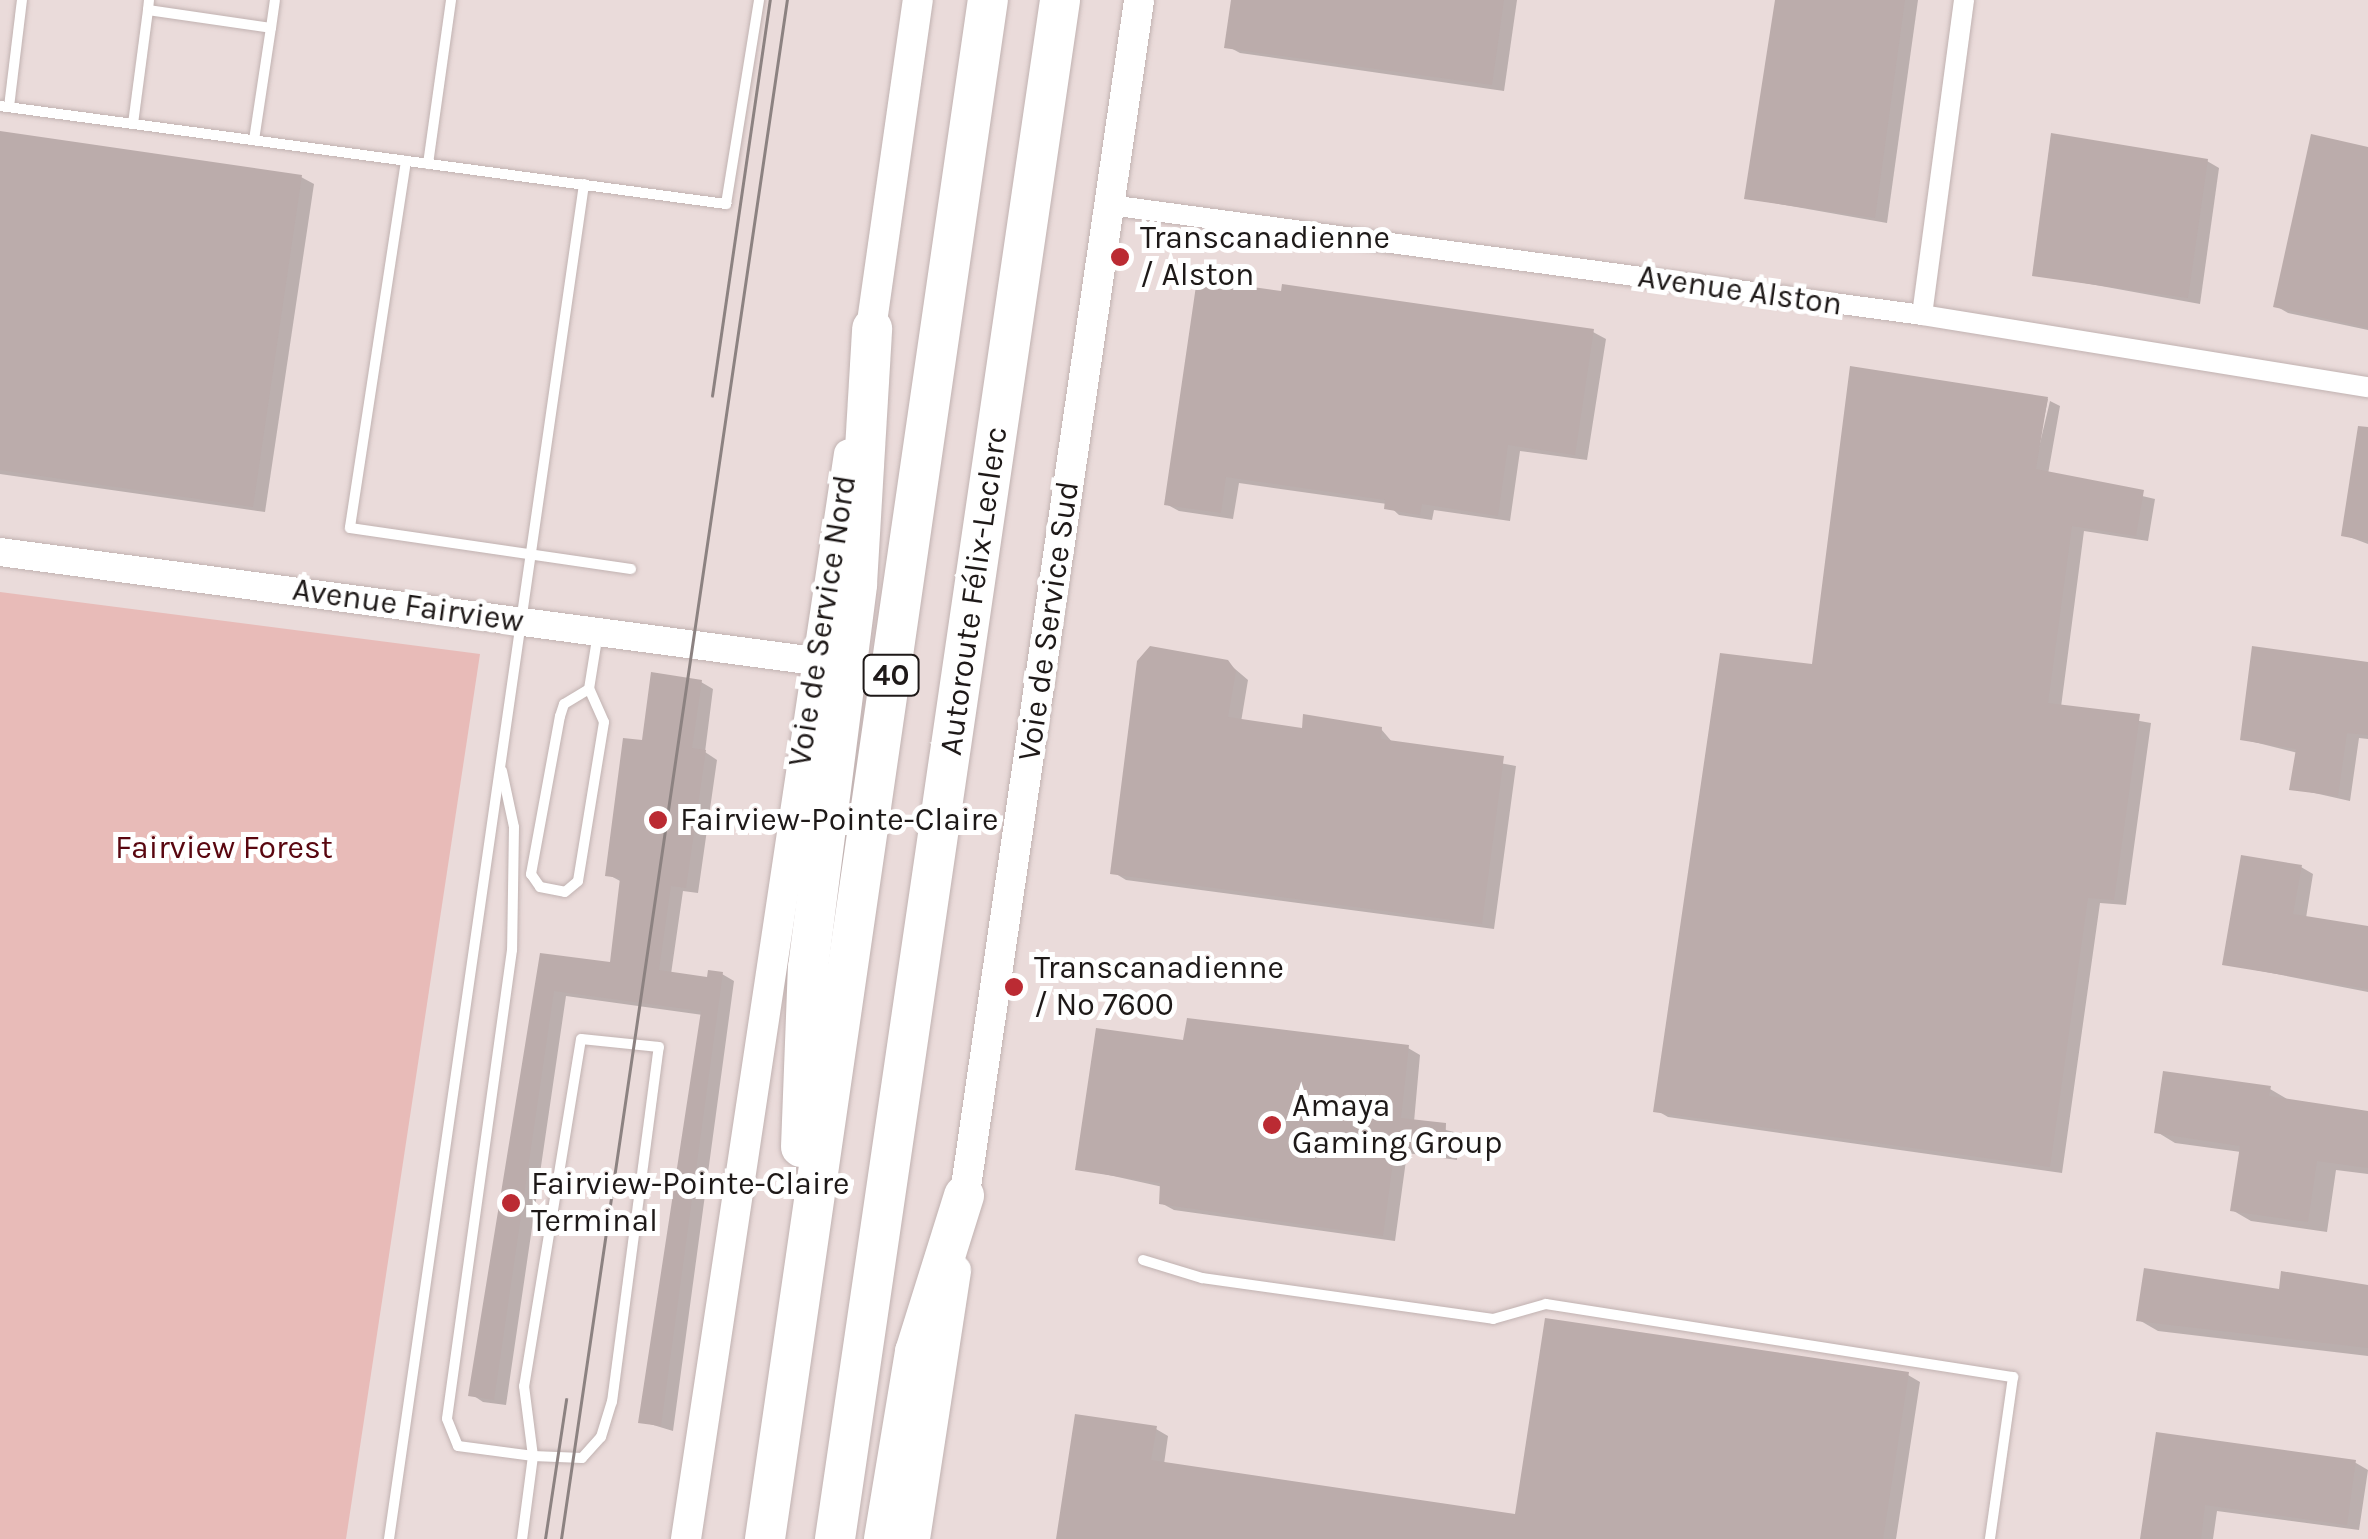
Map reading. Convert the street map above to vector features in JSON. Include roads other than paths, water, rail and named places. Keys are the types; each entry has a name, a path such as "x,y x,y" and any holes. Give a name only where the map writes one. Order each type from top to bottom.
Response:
{"highway":[{"name":"40","path":"765,1539 988,0"},
{"name":"Autoroute Félix-Leclerc","path":"835,1539 1060,0"},
{"path":"794,1351 808,968 857,584 872,328"},
{"path":"884,1539 915,1352 964,1196"}],"main road":[{"name":"Voie de Service Nord","path":"686,1539 815,660 872,328 918,0"},
{"name":"Voie de Service Sud","path":"915,1539 1139,0"}],"street":[{"path":"1922,315 1964,0"},
{"name":"Avenue Alston","path":"1110,206 1922,315 2368,386"},
{"name":"Avenue Fairview","path":"0,552 815,660"}],"lane":[{"path":"22,0 4,107 726,204 759,0"},
{"path":"254,140 275,0"},
{"path":"428,164 451,0"},
{"path":"134,124 149,5 270,28"},
{"path":"406,160 350,528 631,569"},
{"path":"390,1539 534,555 584,184"},
{"path":"589,689 564,704 560,716 530,874 540,886 565,892 578,881 604,722 589,689 598,632"},
{"path":"502,771 514,827 512,950 448,1420 458,1446 533,1456 582,1458 601,1437 612,1402 659,1047 581,1038 524,1386 533,1456 522,1539"},
{"path":"1143,1260 1202,1278 1493,1319 1546,1304 2013,1378 1990,1539"}],"tram line":[{"path":"712,396 770,0"},
{"path":"561,1539 787,0"},
{"path":"545,1539 566,1400"}],"place":[{"name":"Transcanadienne / Alston","path":"1120,257"},
{"name":"Fairview-Pointe-Claire","path":"658,820"},
{"name":"Transcanadienne / No 7600","path":"1014,987"},
{"name":"Amaya Gaming Group","path":"1272,1125"},
{"name":"Fairview-Pointe-Claire Terminal","path":"511,1203"}],"park label":[{"name":"Fairview Forest","path":"224,848"}]}
